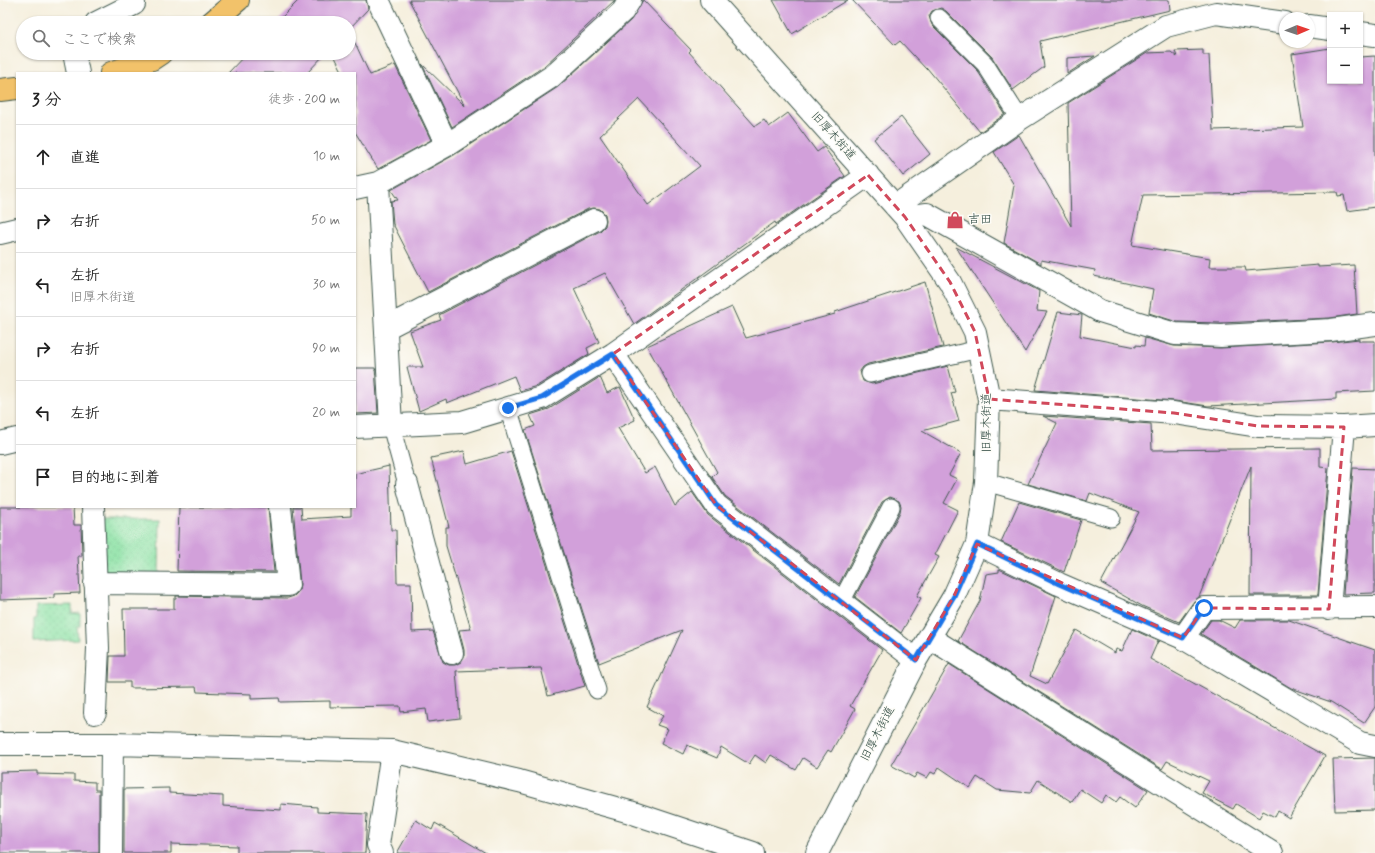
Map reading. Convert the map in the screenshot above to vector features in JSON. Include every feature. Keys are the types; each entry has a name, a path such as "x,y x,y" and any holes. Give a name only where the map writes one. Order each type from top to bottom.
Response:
{"main road":[{"path":"219,16 238,0"},
{"path":"114,72 149,60"},
{"path":"0,90 16,88"}],"street":[{"path":"110,16 134,4 133,0"},
{"path":"378,0 447,145"},
{"path":"356,188 378,183 447,145 551,76 623,11 630,0"},
{"name":"旧厚木街道","path":"711,0 900,211 950,282 975,332 989,400 986,482 977,544 954,596 916,660 817,853"},
{"path":"900,211 1020,119 1166,26 1216,7 1279,22"},
{"path":"1315,27 1327,29"},
{"path":"1363,33 1375,34"},
{"path":"75,60 78,72"},
{"path":"356,427 462,422 542,398 613,354 868,175"},
{"path":"378,183 392,426"},
{"path":"900,211 927,214 1100,311 1175,334 1221,336 1331,330 1375,324"},
{"path":"386,328 594,220"},
{"path":"0,233 16,229"},
{"path":"613,354 716,505 916,660"},
{"path":"989,400 1174,413 1258,426 1344,427 1375,425"},
{"path":"1329,609 1344,427"},
{"path":"0,443 16,439"},
{"path":"407,484 452,653"},
{"path":"93,508 98,648 95,713"},
{"path":"95,583 288,585 280,508"},
{"path":"977,544 1059,584 1183,638 1360,743 1375,746"},
{"path":"1183,638 1204,608 1329,609 1375,607"},
{"path":"929,637 1272,853"},
{"path":"0,744 112,744 392,751 520,781 616,808 753,853"},
{"path":"112,744 112,853"},
{"path":"382,853 378,845 392,751"}],"lane":[{"path":"939,18 985,64 1020,119"},
{"path":"870,374 979,349"},
{"path":"508,408 597,690"},
{"path":"392,426 407,484"},
{"path":"986,482 1111,518"},
{"path":"842,602 891,507"}],"highlighted area":[{"path":"868,175 905,217 950,282 975,332 989,399 1174,413 1258,426 1344,427 1329,609 1204,608 1183,638 977,544 954,596 916,660 716,505 613,354"}],"green space":[{"path":"100,519 160,519 159,574 101,575"},
{"path":"72,605 72,614 80,613 80,626 77,626 78,640 34,642 34,619 36,619 36,606"}],"building":[{"path":"299,0 366,0 368,9 356,22 356,16 283,16"},
{"path":"409,0 615,0 543,67 452,127 422,64 465,106"},
{"path":"643,0 691,50 689,52 755,126 764,120 769,127 788,113 817,152 824,147 845,176 776,224 775,222 634,324 605,273 574,288 599,342 587,348 589,354 537,386 520,391 514,376 447,403 446,399 419,411 407,367 423,367 410,331 441,320 439,315 600,231 605,226 606,220 605,214 600,209 588,209 428,292 393,224 391,201 398,200 391,190 454,155 558,87 631,20","holes":["639,99 700,166 648,205 600,136"]},
{"path":"773,0 848,0 792,34"},
{"path":"852,0 1169,0 1170,10 1040,41 1044,67 1013,90 992,57 946,11 941,8 932,11 929,16 932,25 977,70 1005,114 980,132 927,68 926,69 900,41 895,45"},
{"path":"356,45 370,75 395,65 431,140 378,169 356,134 356,72 342,72 336,60 356,60"},
{"path":"1327,48 1327,84 1363,84 1363,57 1375,56 1375,207 1347,211 1344,195 1338,196 1337,192 1143,195 1132,245 1210,258 1209,267 1245,267 1246,271 1318,265 1318,267 1354,265 1357,314 1330,318 1221,323 1177,322 1149,313 1153,289 1094,276 1095,270 1041,260 1041,264 1004,243 1014,185 994,152 1019,135 1071,226 1068,103 1147,53 1171,52 1177,57 1175,51 1203,50 1203,55 1209,55 1213,130 1303,127 1292,54"},
{"path":"1095,56 1067,74 1067,58"},
{"path":"240,60 319,60 308,72 229,72"},
{"path":"901,117 930,154 903,176 874,139"},
{"path":"956,247 1039,291 1037,311 1047,312 1025,352"},
{"path":"925,282 943,347 868,364 860,371 863,381 872,384 948,366 955,392 951,393 959,421 922,431 961,453 949,475 957,479 944,503 958,510 935,555 939,557 917,596 921,598 901,633 855,597 900,512 901,506 899,501 890,497 882,502 839,584 725,496 712,477 717,472 647,346 732,307 746,338 835,314 835,312"},
{"path":"1058,312 1082,315 1080,336 1136,347 1136,345 1144,346 1145,338 1174,346 1220,348 1332,342 1359,339 1359,341 1375,341 1375,391 1336,393 1336,399 1208,406 1175,401 1035,390"},
{"path":"356,368 375,368 378,413 356,414"},
{"path":"600,377 607,393 620,387 635,420 618,428 645,473 655,467 675,506 692,492 708,515 882,650 850,706 855,709 831,752 828,750 817,767 803,758 796,770 771,755 766,763 755,755 749,764 721,747 717,758 687,745 683,754 661,743 668,729 657,725 663,716 647,707 682,630 599,663 525,430 535,426 530,415 549,409"},
{"path":"1043,416 1151,424 1152,450 1320,448 1320,467 1328,468 1318,595 1250,595 1251,466 1199,597 1194,601 1179,622 1142,606 1101,583 1139,512 1090,493 1087,501 1028,484 1057,423"},
{"path":"464,451 467,464 511,451 585,686 548,696 541,668 456,671 460,718 428,722 426,709 401,712 400,706 330,707 330,701 280,702 279,698 251,699 251,694 197,692 196,687 130,688 130,682 109,682 110,656 124,656 123,609 174,609 174,599 176,599 176,596 288,598 294,596 299,591 300,584 293,508 301,508 302,519 351,516 351,508 356,508 356,474 389,466 391,530 396,530 397,583 411,583 412,632 433,631 443,662 449,665 455,665 461,662 464,657 464,650 459,630 471,629 446,546 446,527 449,527 431,458"},
{"path":"1353,468 1375,469 1375,593 1343,594"},
{"path":"1019,502 1081,520 1064,572 1001,542"},
{"path":"0,507 73,508 74,525 81,525 82,556 78,556 80,593 54,594 54,598 0,600"},
{"path":"179,508 268,508 274,572 177,571"},
{"path":"999,569 1056,596 1030,676 1047,684 1076,630 1115,653 1116,649 1122,651 1132,629 1158,641 1150,659 1325,756 1289,818 1278,811 1275,817 1263,811 1259,818 1236,804 1233,809 1202,793 1209,781 1167,761 1162,769 958,641 980,601 986,574 999,572"},
{"path":"1211,620 1219,620 1235,628 1240,620 1289,620 1375,650 1375,707 1364,723 1331,702 1291,688 1201,634"},
{"path":"949,664 1148,790 1135,808 1120,797 1116,802 1106,795 1101,803 1080,789 1072,802 1038,780 1030,793 997,790 977,777 970,788 939,767 935,774 931,772 927,778 917,773 914,778 891,765"},
{"path":"1375,758 1375,810 1335,811 1333,759"},
{"path":"37,771 37,774 74,775 74,781 95,782 95,790 99,790 99,853 0,853 0,772"},
{"path":"169,788 169,793 223,796 223,806 281,810 281,804 317,807 317,812 367,814 365,853 237,853 237,846 171,844 171,853 124,853 124,789"},
{"path":"416,820 432,830 435,823 486,853 397,853"}],"place":[{"name":"吉田","path":"955,220"}],"route":[{"path":"508,408 542,398 613,354 716,505 916,660 954,596 977,544 1059,584 1183,638 1204,608"}]}
